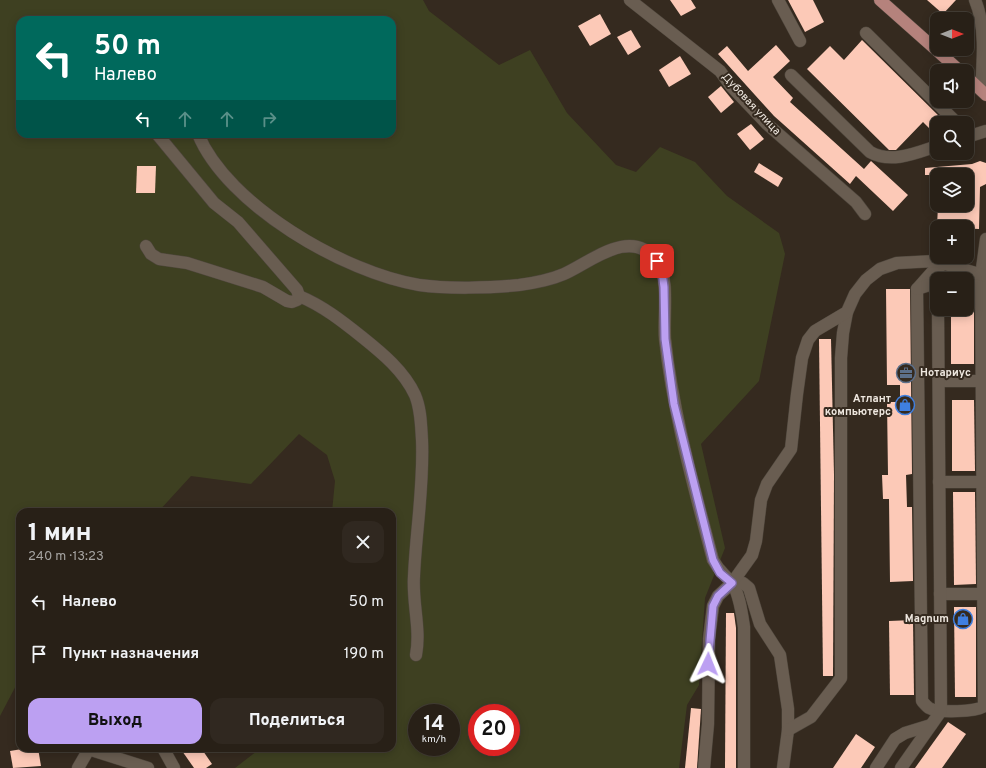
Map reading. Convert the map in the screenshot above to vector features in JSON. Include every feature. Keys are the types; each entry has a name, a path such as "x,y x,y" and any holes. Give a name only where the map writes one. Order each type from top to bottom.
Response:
{"main road":[{"path":"880,0 952,64"},
{"path":"974,83 984,92"}],"street":[{"name":"Дубовая улица","path":"630,0 720,71 731,86 767,124 856,202 864,214"},
{"path":"778,0 800,41"},
{"path":"975,0 982,17 985,42 984,92"},
{"path":"866,33 950,116"},
{"path":"791,76 870,152 876,155 892,158 930,148"},
{"path":"974,134 986,131"},
{"path":"160,138 214,203 238,222 297,290 299,296 324,307 384,354 394,365 417,400 421,420 423,464 414,577 414,611 418,644 416,655"},
{"path":"200,138 206,152 218,168 257,207 286,229 348,261 393,279 440,287 518,285 542,281 564,274 608,250 628,246 635,247 646,252 657,261 662,272 664,287 665,339 674,404 713,560 720,573 732,583 741,607 744,627 744,768"},
{"path":"944,264 933,271 917,289 922,701 929,708 941,711 977,710 984,706 985,594 983,482 984,276 986,239"},
{"path":"146,246 151,254 159,259 186,263 263,287 286,301 292,302 297,300 299,296"},
{"path":"788,730 811,717 841,678 841,358 842,333 847,312 855,294 866,280 880,269 896,262 930,261"},
{"path":"948,264 984,276"},
{"path":"917,289 930,286"},
{"path":"704,768 708,724 709,639 713,606 718,596 732,583 752,555 756,541 761,500 767,484 791,450 796,394 802,358 808,340 815,331 847,312"},
{"path":"901,768 941,711 938,316"},
{"path":"939,381 984,381"},
{"path":"939,482 983,482"},
{"path":"732,583 743,583 749,588 760,624 780,655 788,709 788,730 783,768"},
{"path":"940,594 985,594"},
{"path":"876,768 895,739 904,733 931,725"},
{"path":"78,768 86,752"},
{"path":"97,752 148,768"},
{"path":"165,752 174,768"}],"green space":[{"path":"0,0 423,0 429,11 499,65 530,50 567,113 616,165 636,172 660,147 695,162 727,196 779,233 785,254 759,381 701,444 725,548 705,598 699,685 687,705 679,768 235,768 256,752 396,752 396,508 332,508 335,481 327,455 299,434 251,484 191,476 162,508 16,508 16,686 0,716"}],"building":[{"path":"670,0 691,0 696,8 681,16"},
{"path":"788,0 813,0 824,22 805,32"},
{"path":"927,0 956,0 945,12 941,12"},
{"path":"600,14 611,34 590,46 578,26"},
{"path":"631,30 641,47 628,55 617,37"},
{"path":"862,40 939,116 930,116 930,129 923,122 896,150 889,150 807,69 830,46 844,60"},
{"path":"776,45 790,61 773,77 793,98 790,102 864,169 871,161 908,195 893,211 856,176 850,184 774,116 718,54 727,46 748,71"},
{"path":"680,56 691,74 669,87 659,70"},
{"path":"721,86 734,102 721,113 708,97"},
{"path":"751,124 764,139 750,150 737,134"},
{"path":"980,161 986,163 986,184 980,187 979,229 974,229 974,220 937,220 938,212 974,212 974,168 930,168 930,175 925,175 925,168 972,164"},
{"path":"759,163 783,178 778,187 754,172"},
{"path":"137,166 156,166 155,193 136,193"},
{"path":"886,289 910,289 912,474 906,475 907,507 912,507 913,581 890,582 889,499 883,499 882,475 888,475 887,402 900,402 900,385 887,385"},
{"path":"951,316 974,316 974,364 951,364"},
{"path":"819,339 831,339 834,475 833,676 823,676"},
{"path":"952,400 974,400 975,471 952,471"},
{"path":"953,492 975,492 976,584 954,585"},
{"path":"954,607 976,607 976,697 955,697"},
{"path":"726,613 734,613 736,628 736,768 725,768"},
{"path":"913,620 914,695 890,695 889,621"},
{"path":"691,708 701,709 697,768 685,768"},
{"path":"948,722 966,734 942,768 915,768"},
{"path":"856,734 875,747 861,768 833,768"},
{"path":"16,750 16,752 39,752 41,766 13,768 10,751"},
{"path":"183,752 204,752 212,764 206,768 194,768"}],"place":[{"name":"Нотариус","path":"906,373"},
{"name":"Атлант компьютерс","path":"905,405"},
{"name":"Magnum","path":"963,619"}],"route":[{"path":"657,261 662,272 664,287 665,339 674,404 713,560 720,573 732,583 718,596 713,606 708,664"}]}
